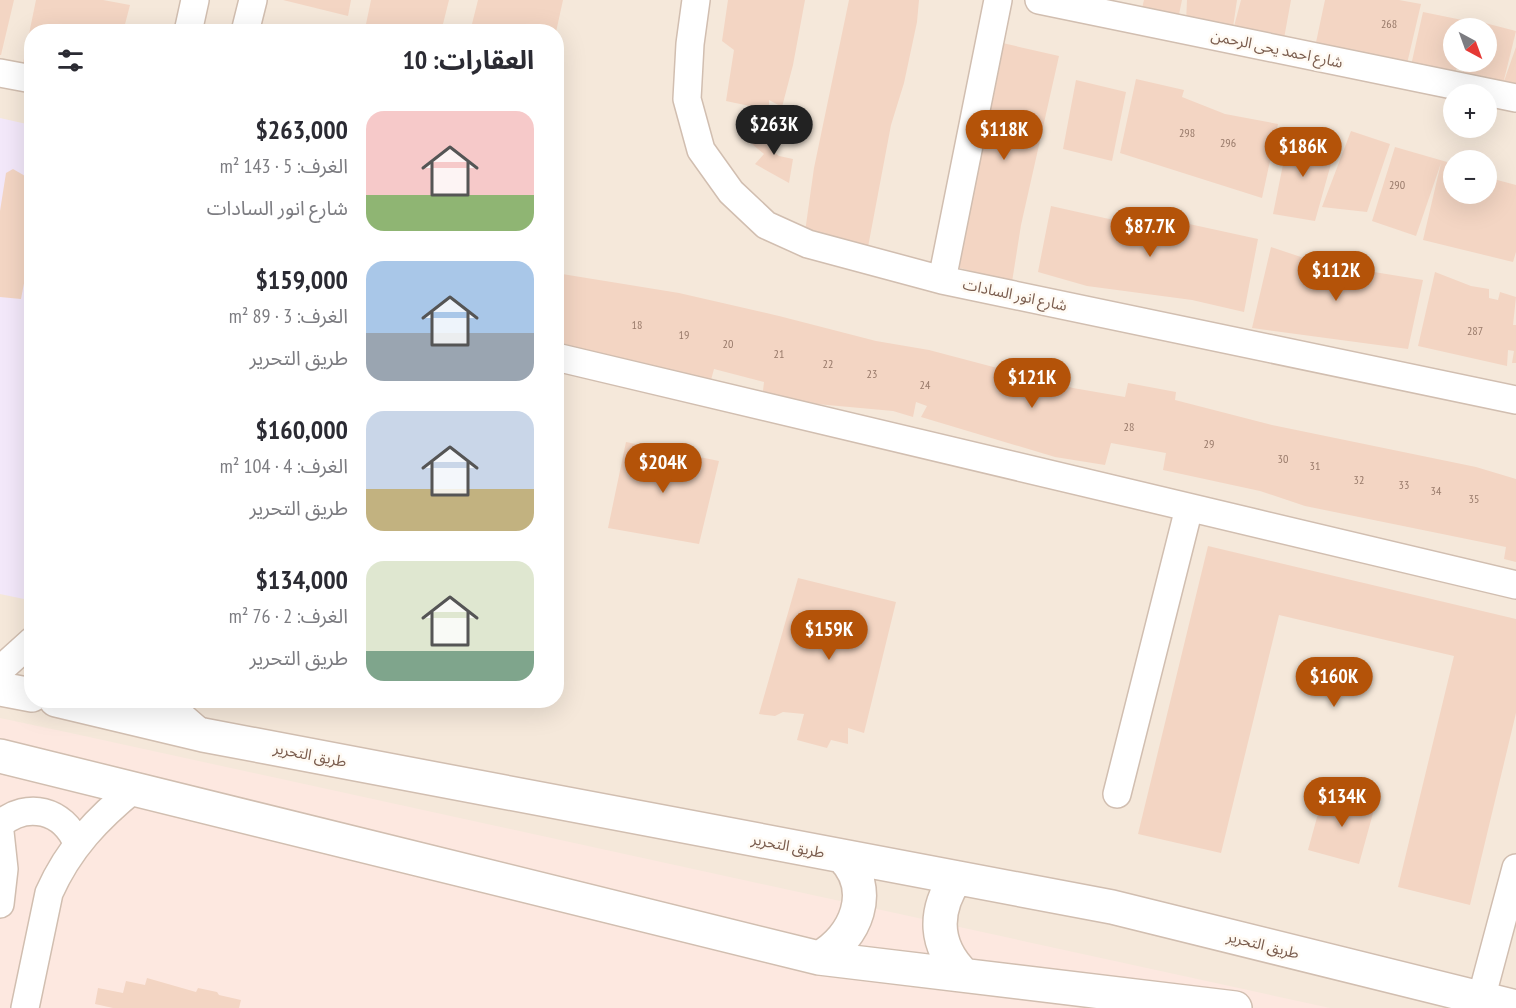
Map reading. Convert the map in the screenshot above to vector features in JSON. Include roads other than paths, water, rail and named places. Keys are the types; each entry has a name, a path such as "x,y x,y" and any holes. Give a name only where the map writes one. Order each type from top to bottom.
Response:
{"street":[{"path":"190,24 195,0"},
{"path":"247,24 253,0"},
{"name":"شارع انور السادات","path":"696,0 690,44 687,99 701,150 731,192 766,225 808,244 942,280 1516,400"},
{"path":"942,280 998,0"},
{"name":"شارع احمد يحى الرحمن","path":"1038,0 1516,98"},
{"path":"0,73 24,78"},
{"path":"564,359 1516,585"},
{"path":"1117,794 1189,508"},
{"path":"0,670 24,648"},
{"path":"0,688 24,693"},
{"name":"طريق التحرير","path":"90,708 203,735 1112,907 1516,1007"},
{"path":"172,708 203,735"},
{"path":"0,756 819,958 1235,1008"},
{"path":"25,1008 49,893 77,843 98,819 135,788"},
{"path":"0,824 19,812 43,811 64,823 77,843"},
{"path":"0,832 4,869 0,904"},
{"path":"819,958 831,951 850,932 859,906 857,878 852,865 842,856"},
{"path":"1481,999 1516,868"},
{"path":"956,878 944,902 940,932 949,961 964,975"}]}
